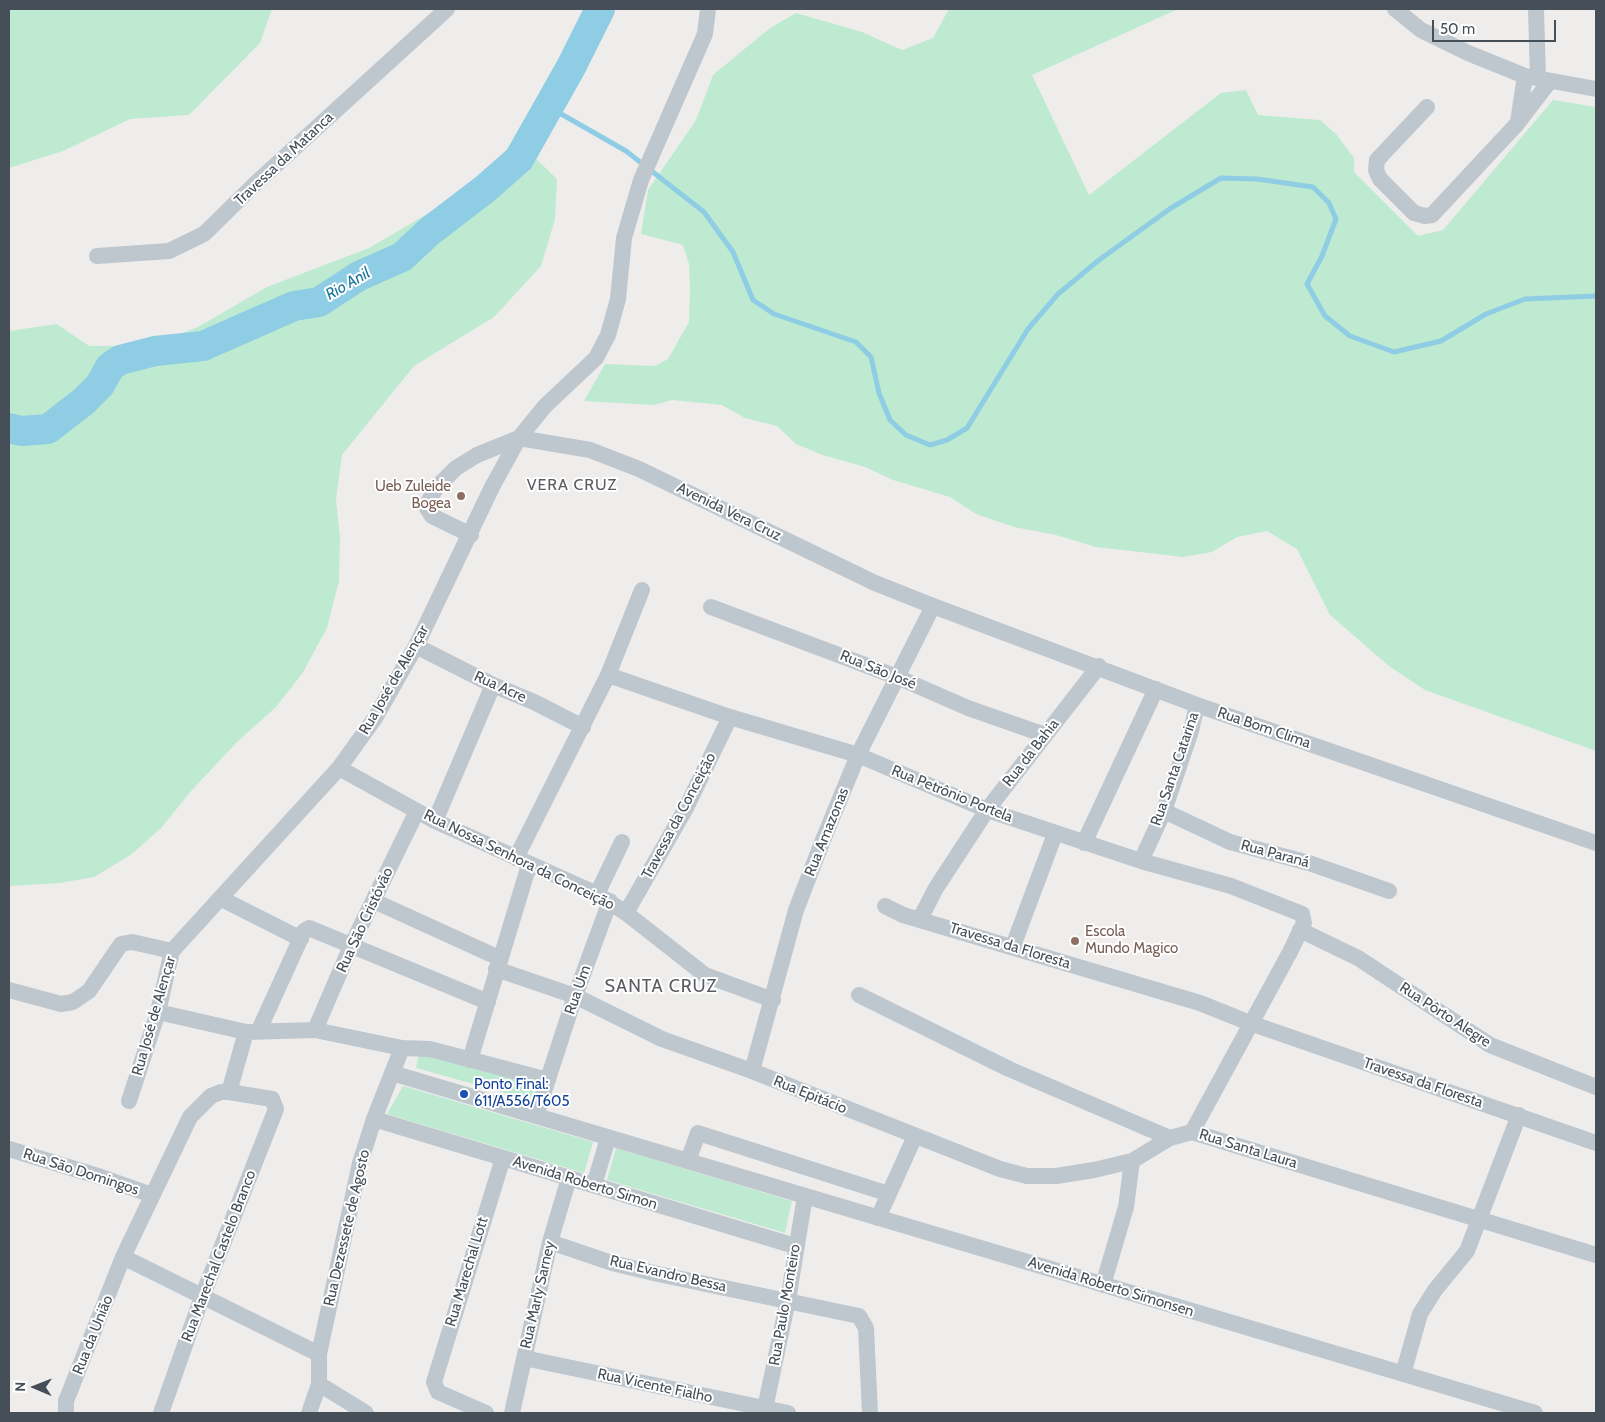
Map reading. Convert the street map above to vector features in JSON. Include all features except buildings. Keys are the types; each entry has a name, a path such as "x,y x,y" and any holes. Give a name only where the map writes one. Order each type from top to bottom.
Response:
{"street":[{"name":"Travessa da Matanca","path":"97,256 169,251 204,234 255,184 447,9"},
{"name":"Rua José de Alençar","path":"129,1101 158,1012 172,951 339,768 375,718 416,646 492,487 519,438 545,406 596,358 608,335 618,300 624,238 641,180 705,34 708,9"},
{"path":"1395,9 1421,30 1442,42 1537,78 1596,89"},
{"path":"1427,106 1376,160 1376,170 1380,180 1414,213 1424,216 1432,215 1517,124 1537,78 1536,9"},
{"path":"1517,124 1537,78"},
{"path":"471,534 432,516 427,508 428,502 438,487 456,468 477,454 519,438"},
{"name":"Avenida Vera Cruz","path":"519,438 590,450 615,458 875,583 933,606"},
{"path":"470,1060 488,1002 522,861 610,668 642,590"},
{"name":"Rua Bom Clima","path":"933,606 1098,666 1197,705 1596,842"},
{"name":"Rua Amazonas","path":"752,1071 773,1000 796,910 858,755 933,606"},
{"name":"Rua São José","path":"710,607 897,678 968,708 1045,735"},
{"name":"Rua Acre","path":"416,646 583,727"},
{"name":"Rua da Bahia","path":"920,919 936,888 987,810 1098,666"},
{"name":"Rua Petrônio Portela","path":"610,668 730,717 858,755 987,810 1055,834 1230,886 1296,910 1304,918 1300,930"},
{"path":"436,820 493,685"},
{"path":"1084,843 1156,689"},
{"name":"Rua Santa Catarina","path":"1141,861 1164,811 1191,731 1197,705"},
{"name":"Travessa da Conceição","path":"626,913 686,808 730,717"},
{"name":"Rua Nossa Senhora da Conceição","path":"339,768 417,811 603,898 626,913 706,975 773,1000"},
{"name":"Rua São Cristóvão","path":"315,1030 352,944 417,811"},
{"name":"Rua Paraná","path":"1164,811 1230,842 1309,863 1389,892"},
{"path":"1013,946 1055,834"},
{"name":"Rua Um","path":"548,1080 575,996 603,898 622,842"},
{"path":"220,898 301,939"},
{"name":"Rua Epitácio","path":"374,901 497,964 575,996 662,1039 752,1071 1000,1169 1027,1176 1056,1176 1132,1161"},
{"name":"Travessa da Floresta","path":"885,906 902,915 1013,946 1200,1003 1250,1023 1596,1143"},
{"path":"319,1354 123,1257 152,1195 190,1117 211,1096 229,1092 252,1031 306,929 312,928 352,944 488,1002"},
{"path":"1192,1132 1300,930"},
{"name":"Rua Pôrto Alegre","path":"1300,930 1358,958 1490,1045 1596,1086"},
{"path":"9,990 61,1004 72,1002 89,991 121,944 132,942 172,951"},
{"path":"859,995 1009,1069 1170,1138"},
{"path":"158,1012 252,1031 315,1030 402,1048 430,1049 548,1080 536,1116"},
{"name":"Rua Dezessete de Agosto","path":"310,1413 319,1384 319,1354 349,1205 374,1119 402,1048"},
{"name":"Avenida Roberto Símonsen","path":"392,1073 1535,1413"},
{"name":"Rua Marechal Castelo Branco","path":"161,1413 202,1297 276,1108 272,1099 229,1092"},
{"path":"1403,1374 1420,1314 1435,1290 1467,1251 1519,1115"},
{"name":"Avenida Roberto Simon","path":"374,1119 796,1246"},
{"name":"Rua Santa Laura","path":"1132,1161 1170,1138 1192,1132 1481,1218 1596,1255"},
{"path":"688,1162 698,1133 889,1194"},
{"path":"878,1218 914,1136"},
{"path":"594,1185 608,1138"},
{"name":"Rua São Domingos","path":"9,1149 101,1176 152,1195"},
{"name":"Rua Marechal Lott","path":"486,1413 438,1392 435,1387 437,1372 503,1158"},
{"path":"768,1185 777,1158"},
{"path":"1103,1285 1126,1207 1132,1161"},
{"name":"Rua Marly Sarney","path":"512,1413 550,1242 569,1178"},
{"name":"Rua Paulo Monteiro","path":"764,1411 788,1300 805,1196"},
{"name":"Rua Evandro Bessa","path":"550,1242 612,1263 859,1316 866,1328 870,1413"},
{"name":"Rua da União","path":"66,1413 66,1402 123,1257"},
{"name":"Rua Vicente Fialho","path":"524,1358 764,1411 788,1413"},
{"path":"319,1384 366,1413"}],"green space":[{"path":"9,9 272,9 260,43 189,115 130,119 63,151 9,168"},
{"path":"949,9 1178,9 1032,75 1089,195 1221,93 1246,90 1258,115 1320,120 1336,134 1354,158 1354,172 1418,236 1443,230 1553,100 1596,107 1596,751 1425,690 1389,666 1330,615 1297,549 1267,531 1237,537 1212,552 1183,557 1096,547 1056,535 1014,527 976,514 950,497 893,480 865,467 823,455 796,444 777,426 745,418 722,405 672,400 654,405 584,401 605,364 655,366 668,359 689,322 689,264 683,245 641,234 648,190 696,120 713,75 770,28 796,13 862,32 902,50 933,38"},
{"path":"526,149 557,179 555,219 541,266 494,317 414,366 342,455 336,500 340,537 339,581 327,628 302,674 275,708 237,742 192,790 161,828 132,854 94,877 60,883 9,886 9,331 57,324 89,346 129,346 165,340 198,327 267,287 369,248 439,207 505,158"},
{"path":"419,1054 532,1082 535,1087 532,1096 527,1099 416,1068"},
{"path":"403,1086 593,1142 584,1173 387,1114"},
{"path":"616,1148 792,1201 785,1233 607,1180"}],"waterway":[{"name":"Rio Anil","path":"9,428 21,431 48,429 84,401 100,385 110,367 120,360 155,351 203,346 294,306 319,302 359,276 402,257 430,231 485,189 519,159 571,67 600,9"},
{"path":"549,107 626,151 704,212 733,252 753,300 774,314 856,342 871,357 879,393 890,420 906,435 930,445 947,440 967,428 1028,329 1058,294 1099,260 1171,208 1221,178 1257,179 1313,187 1329,203 1336,219 1322,256 1307,284 1325,316 1350,336 1394,352 1441,341 1486,314 1525,299 1596,296"}],"place":[{"name":"Ueb Zuleide Bogea","path":"461,496"},
{"name":"Escola Mundo Magico","path":"1075,941"},
{"name":"Ponto Final: 611/A556/T605","path":"464,1094"}],"district":[{"name":"VERA CRUZ","path":"572,485"},
{"name":"SANTA CRUZ","path":"661,987"}]}
